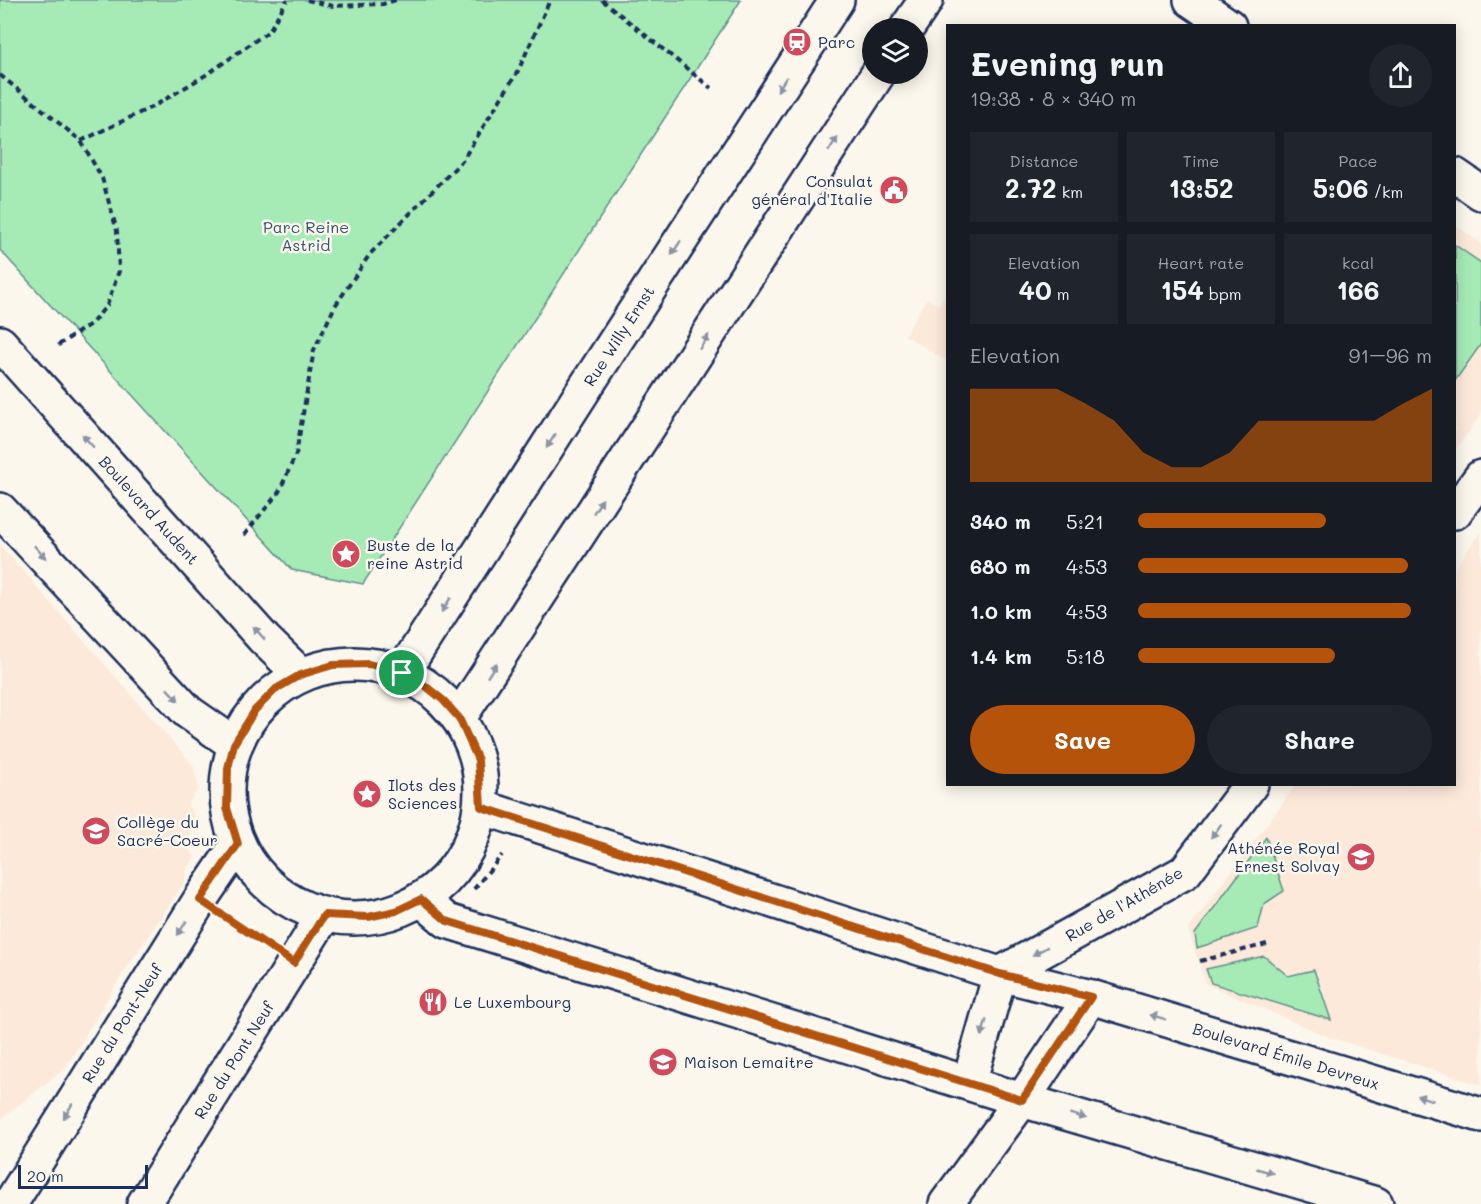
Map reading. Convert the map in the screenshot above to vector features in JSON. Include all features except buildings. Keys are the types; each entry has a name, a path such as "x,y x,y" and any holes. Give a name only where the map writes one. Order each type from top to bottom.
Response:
{"street":[{"name":"Rue Willy Ernst","path":"402,673 837,0"},
{"path":"914,18 926,0"},
{"path":"1191,0 1226,24"},
{"path":"459,718 871,84"},
{"path":"1456,176 1481,193"},
{"name":"Boulevard Audent","path":"0,343 264,639 300,675"},
{"path":"1456,511 1481,477"},
{"path":"0,510 188,712 234,744"},
{"path":"369,664 402,673 437,694 459,718 478,760 481,807 471,841 449,875 421,899 396,911 368,917 324,915 302,907 285,898 266,883 250,864 238,844 227,808 228,768 234,744 255,710 276,689 300,675 333,665 369,664"},
{"name":"Rue de l'Athénée","path":"1000,974 1185,872 1250,786"},
{"name":"Boulevard Émile Devreux","path":"481,807 1000,974 1091,997 1481,1115"},
{"name":"Rue du Pont-Neuf","path":"9,1204 200,900 238,844"},
{"path":"421,899 447,921 1022,1100 1376,1204"},
{"name":"Rue du Pont Neuf","path":"144,1204 324,915"},
{"path":"969,1083 1000,974"},
{"path":"946,1204 1022,1100 1091,997"}],"path":[{"path":"81,141 156,105 209,73 269,31 287,0"},
{"path":"307,0 333,6 383,4 396,0"},
{"path":"244,535 279,492 296,454 314,350 335,306 370,254 462,161 518,71 550,0"},
{"path":"602,0 711,88"},
{"path":"0,75 81,141 102,178 117,231 119,271 107,305 92,323 57,346"},
{"path":"447,921 530,823"},
{"path":"200,900 294,963"},
{"path":"1200,962 1267,944"}],"shaded area":[{"path":"1456,226 1481,243 1481,415 1456,449"},
{"path":"946,294 946,361 905,335 927,298 938,306"},
{"name":"Athénée Royal Ernest Solvay","path":"1481,532 1481,1085 1329,1037 1206,984 1188,930 1295,786 1456,786 1456,567"},
{"name":"Collège du Sacré-Coeur","path":"0,545 193,765 199,789 187,804 197,821 187,841 195,858 186,871 186,880 123,973 66,1067 0,1120"}],"green space":[{"name":"Parc Reine Astrid","path":"0,0 741,0 363,584 292,570 0,250"},
{"path":"1456,246 1481,263 1481,344 1456,380"},
{"path":"1266,837 1284,891 1264,904 1258,928 1197,948 1195,934"},
{"path":"1264,956 1288,976 1314,970 1331,1020 1211,983 1206,969"}],"place":[{"name":"Parc","path":"797,42"},
{"name":"Consulat général d'Italie","path":"894,190"},
{"name":"Buste de la reine Astrid","path":"346,554"},
{"name":"Ilots des Sciences","path":"367,794"},
{"name":"Collège du Sacré-Coeur","path":"96,831"},
{"name":"Athénée Royal Ernest Solvay","path":"1361,857"},
{"name":"Le Luxembourg","path":"433,1002"},
{"name":"Maison Lemaitre","path":"663,1062"}],"route":[{"path":"369,664 402,673 423,684 443,700 459,718 478,760 481,807 1000,974 1091,997 1022,1100 447,921 421,899 396,911 368,917 324,915 294,963 200,900 238,844 227,808 228,768 234,744 255,710 276,689 300,675 333,665 369,664"}]}
